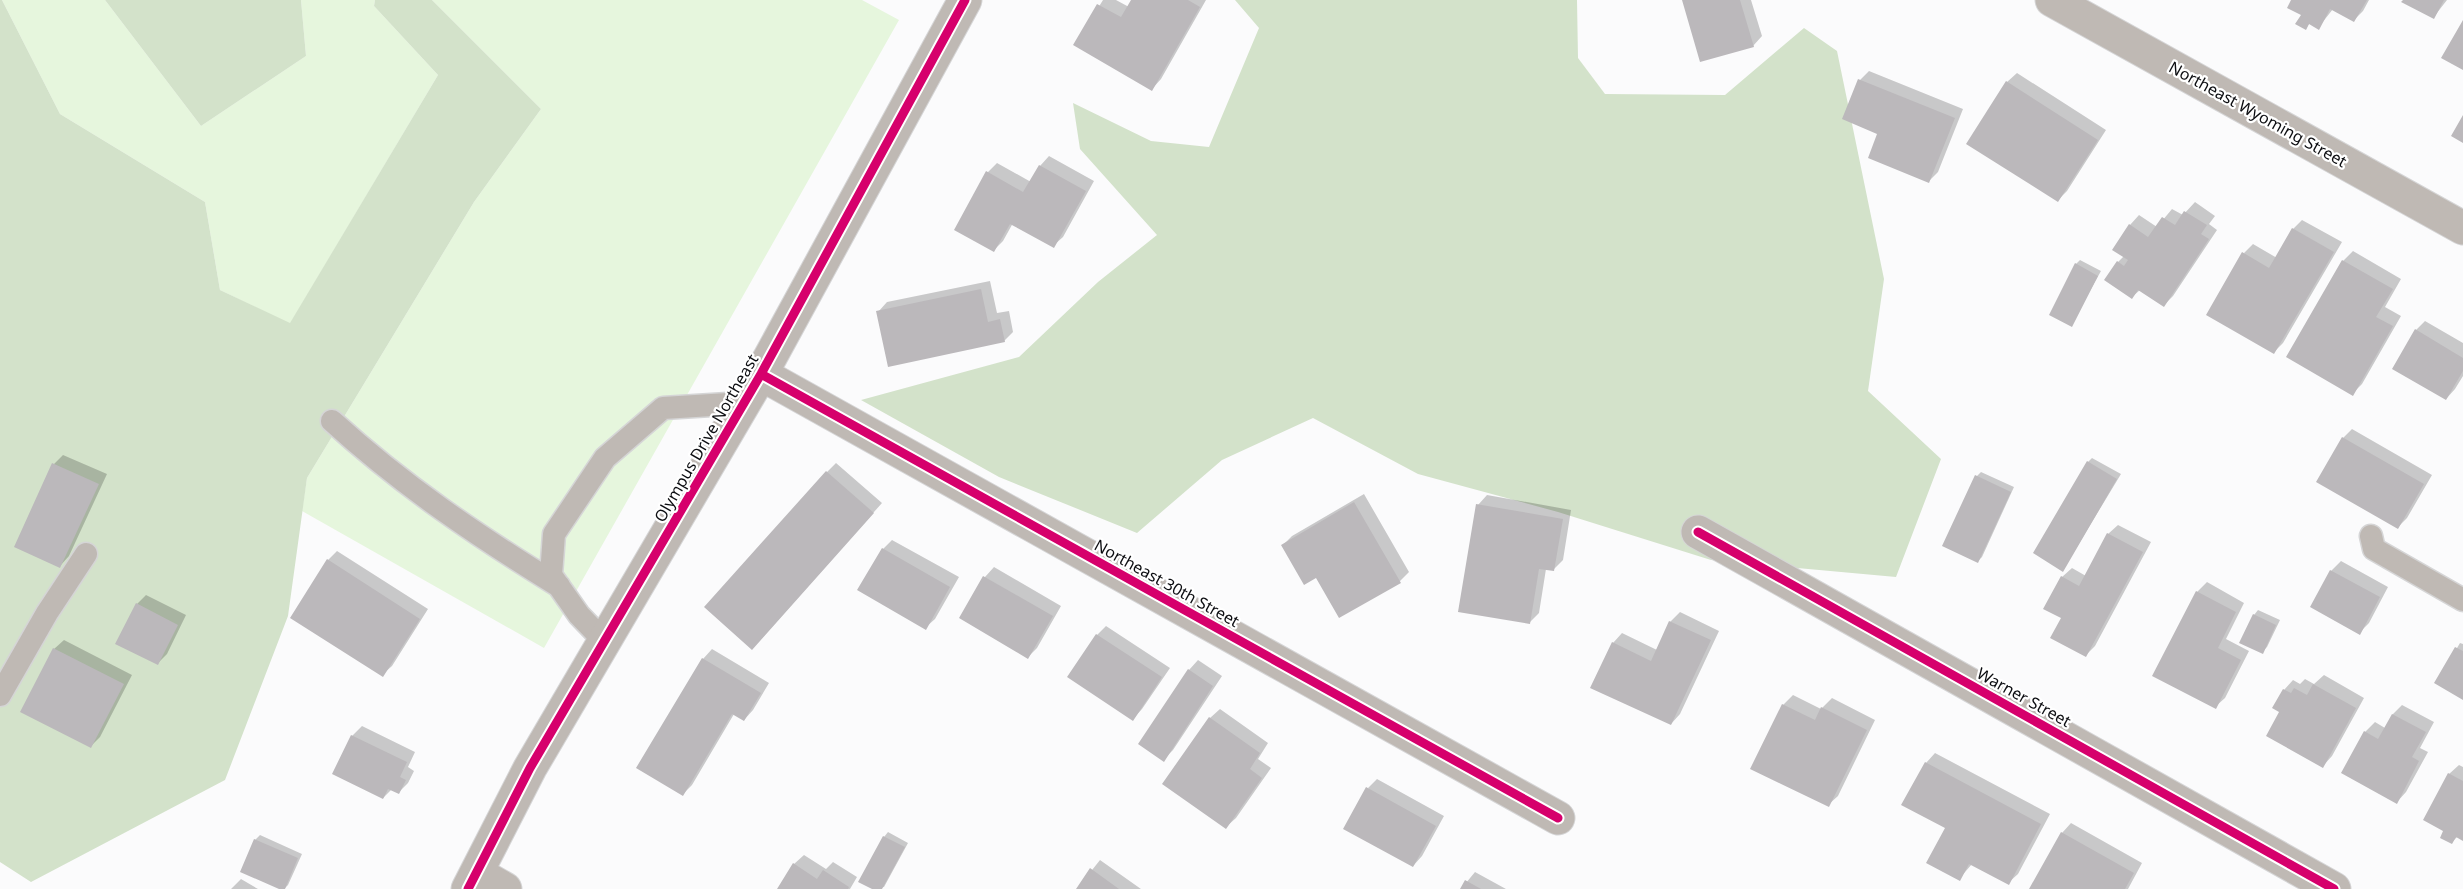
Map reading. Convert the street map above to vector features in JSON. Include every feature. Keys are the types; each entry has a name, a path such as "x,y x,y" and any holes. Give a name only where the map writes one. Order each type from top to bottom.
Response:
{"street":[{"name":"Olympus Drive Northeast","path":"473,881 530,768 761,374 965,0"},
{"name":"Northeast Wyoming Street","path":"2052,0 2463,228"},
{"name":"Northeast 30th Street","path":"761,374 1558,818"},
{"name":"Warner Street","path":"1698,532 2334,889"},
{"path":"473,881 505,889"}],"lane":[{"path":"604,641 579,615 551,575 554,534 605,458 663,408 744,403"},
{"path":"332,421 373,458 447,514 501,551 560,586"},
{"path":"2371,536 2374,549 2463,600"},
{"path":"0,695 47,613 86,554"}],"green space":[{"path":"0,0 60,114 205,202 220,290 290,323 438,75 374,6 375,0 432,0 541,109 474,202 307,478 288,616 225,780 31,882 0,862"},
{"path":"2,0 105,0 201,126 306,56 301,0 375,0 374,6 438,75 290,324 220,290 205,202 60,114"},
{"path":"105,0 301,0 306,56 201,126"},
{"path":"432,0 862,0 899,20 544,648 302,511 307,478 474,202 541,109"},
{"path":"1235,0 1577,0 1578,58 1605,94 1725,95 1804,28 1837,51 1884,279 1868,391 1941,459 1896,577 1711,560 1558,512 1418,474 1313,418 1222,460 1137,533 999,477 861,400 1019,357 1098,282 1157,235 1080,149 1073,103 1151,141 1209,147 1259,28"}],"building":[{"path":"1131,0 1188,0 1200,7 1152,91 1073,45 1097,4 1121,17"},
{"path":"1682,0 1740,0 1754,47 1700,62"},
{"path":"2291,0 2367,0 2354,22 2330,9 2319,30 2309,24 2306,30 2295,24 2301,15 2287,8"},
{"path":"2403,0 2444,0 2434,19 2401,2"},
{"path":"2463,20 2463,70 2441,58"},
{"path":"1858,79 1955,118 1929,183 1868,158 1877,134 1842,119"},
{"path":"2006,81 2098,140 2058,202 1966,144"},
{"path":"2463,115 2463,143 2451,136"},
{"path":"1039,165 1086,191 1054,248 1010,224 994,252 954,230 986,171 1023,192"},
{"path":"2184,211 2207,225 2201,234 2209,239 2164,307 2138,290 2132,299 2104,280 2117,261 2124,266 2128,260 2112,250 2129,224 2148,237 2162,217 2175,225"},
{"path":"2292,228 2334,252 2274,354 2206,315 2242,252 2269,268"},
{"path":"2342,260 2393,289 2376,317 2393,326 2353,396 2286,357"},
{"path":"2075,263 2098,276 2072,327 2049,315"},
{"path":"981,289 988,322 1000,319 1005,342 888,367 876,311"},
{"path":"2415,329 2463,358 2463,371 2446,400 2392,369"},
{"path":"2342,437 2424,484 2398,529 2316,482"},
{"path":"2087,461 2117,479 2063,572 2033,553"},
{"path":"52,463 99,484 60,568 14,547"},
{"path":"826,471 874,513 752,650 704,607"},
{"path":"1975,475 2011,492 1978,563 1942,546"},
{"path":"1354,502 1401,583 1339,618 1316,578 1304,585 1281,545"},
{"path":"1476,504 1563,519 1554,571 1539,569 1530,624 1458,612"},
{"path":"2107,533 2143,552 2086,657 2050,638 2061,618 2043,609 2061,576 2079,586"},
{"path":"882,548 950,587 926,630 857,590"},
{"path":"327,559 420,619 383,677 290,618"},
{"path":"2330,570 2380,597 2360,635 2310,607"},
{"path":"983,576 1053,616 1028,659 959,618"},
{"path":"2196,591 2236,612 2218,648 2241,660 2216,709 2152,676"},
{"path":"136,603 178,625 158,665 115,644"},
{"path":"2253,614 2276,625 2263,654 2239,643"},
{"path":"1669,621 1711,640 1671,725 1590,688 1612,642 1651,661"},
{"path":"1096,634 1162,677 1133,721 1067,677"},
{"path":"2455,647 2463,651 2463,700 2434,683"},
{"path":"53,648 124,684 91,748 20,712"},
{"path":"702,658 761,693 744,721 732,714 683,796 636,768"},
{"path":"1188,669 1213,686 1164,762 1138,744"},
{"path":"2313,684 2356,708 2323,768 2266,736 2279,712 2272,708 2283,689 2291,693 2294,688 2307,695"},
{"path":"1782,704 1815,720 1821,707 1867,730 1829,807 1750,769"},
{"path":"2392,714 2426,732 2412,757 2419,761 2397,804 2341,773 2364,731 2378,739"},
{"path":"1209,717 1260,753 1250,769 1262,778 1226,829 1162,784"},
{"path":"351,735 407,762 400,777 406,780 399,794 388,789 383,799 332,774"},
{"path":"1925,762 2041,824 2009,885 1969,864 1960,881 1926,863 1945,828 1901,805"},
{"path":"2448,773 2463,781 2463,841 2456,837 2452,844 2440,838 2443,831 2423,820"},
{"path":"1366,787 1436,826 1413,867 1343,829"},
{"path":"2061,832 2134,873 2125,889 2029,889"},
{"path":"883,836 905,847 882,889 872,889 858,882"},
{"path":"254,839 298,858 285,889 279,889 240,872"},
{"path":"793,863 817,879 823,870 849,887 848,889 777,889"},
{"path":"1090,868 1119,889 1076,889"},
{"path":"1465,880 1481,889 1460,889"}],"cycle path":[{"path":"468,889 530,768 761,374 965,0"},
{"path":"761,374 1558,818"},
{"path":"1698,532 2334,889"}]}
